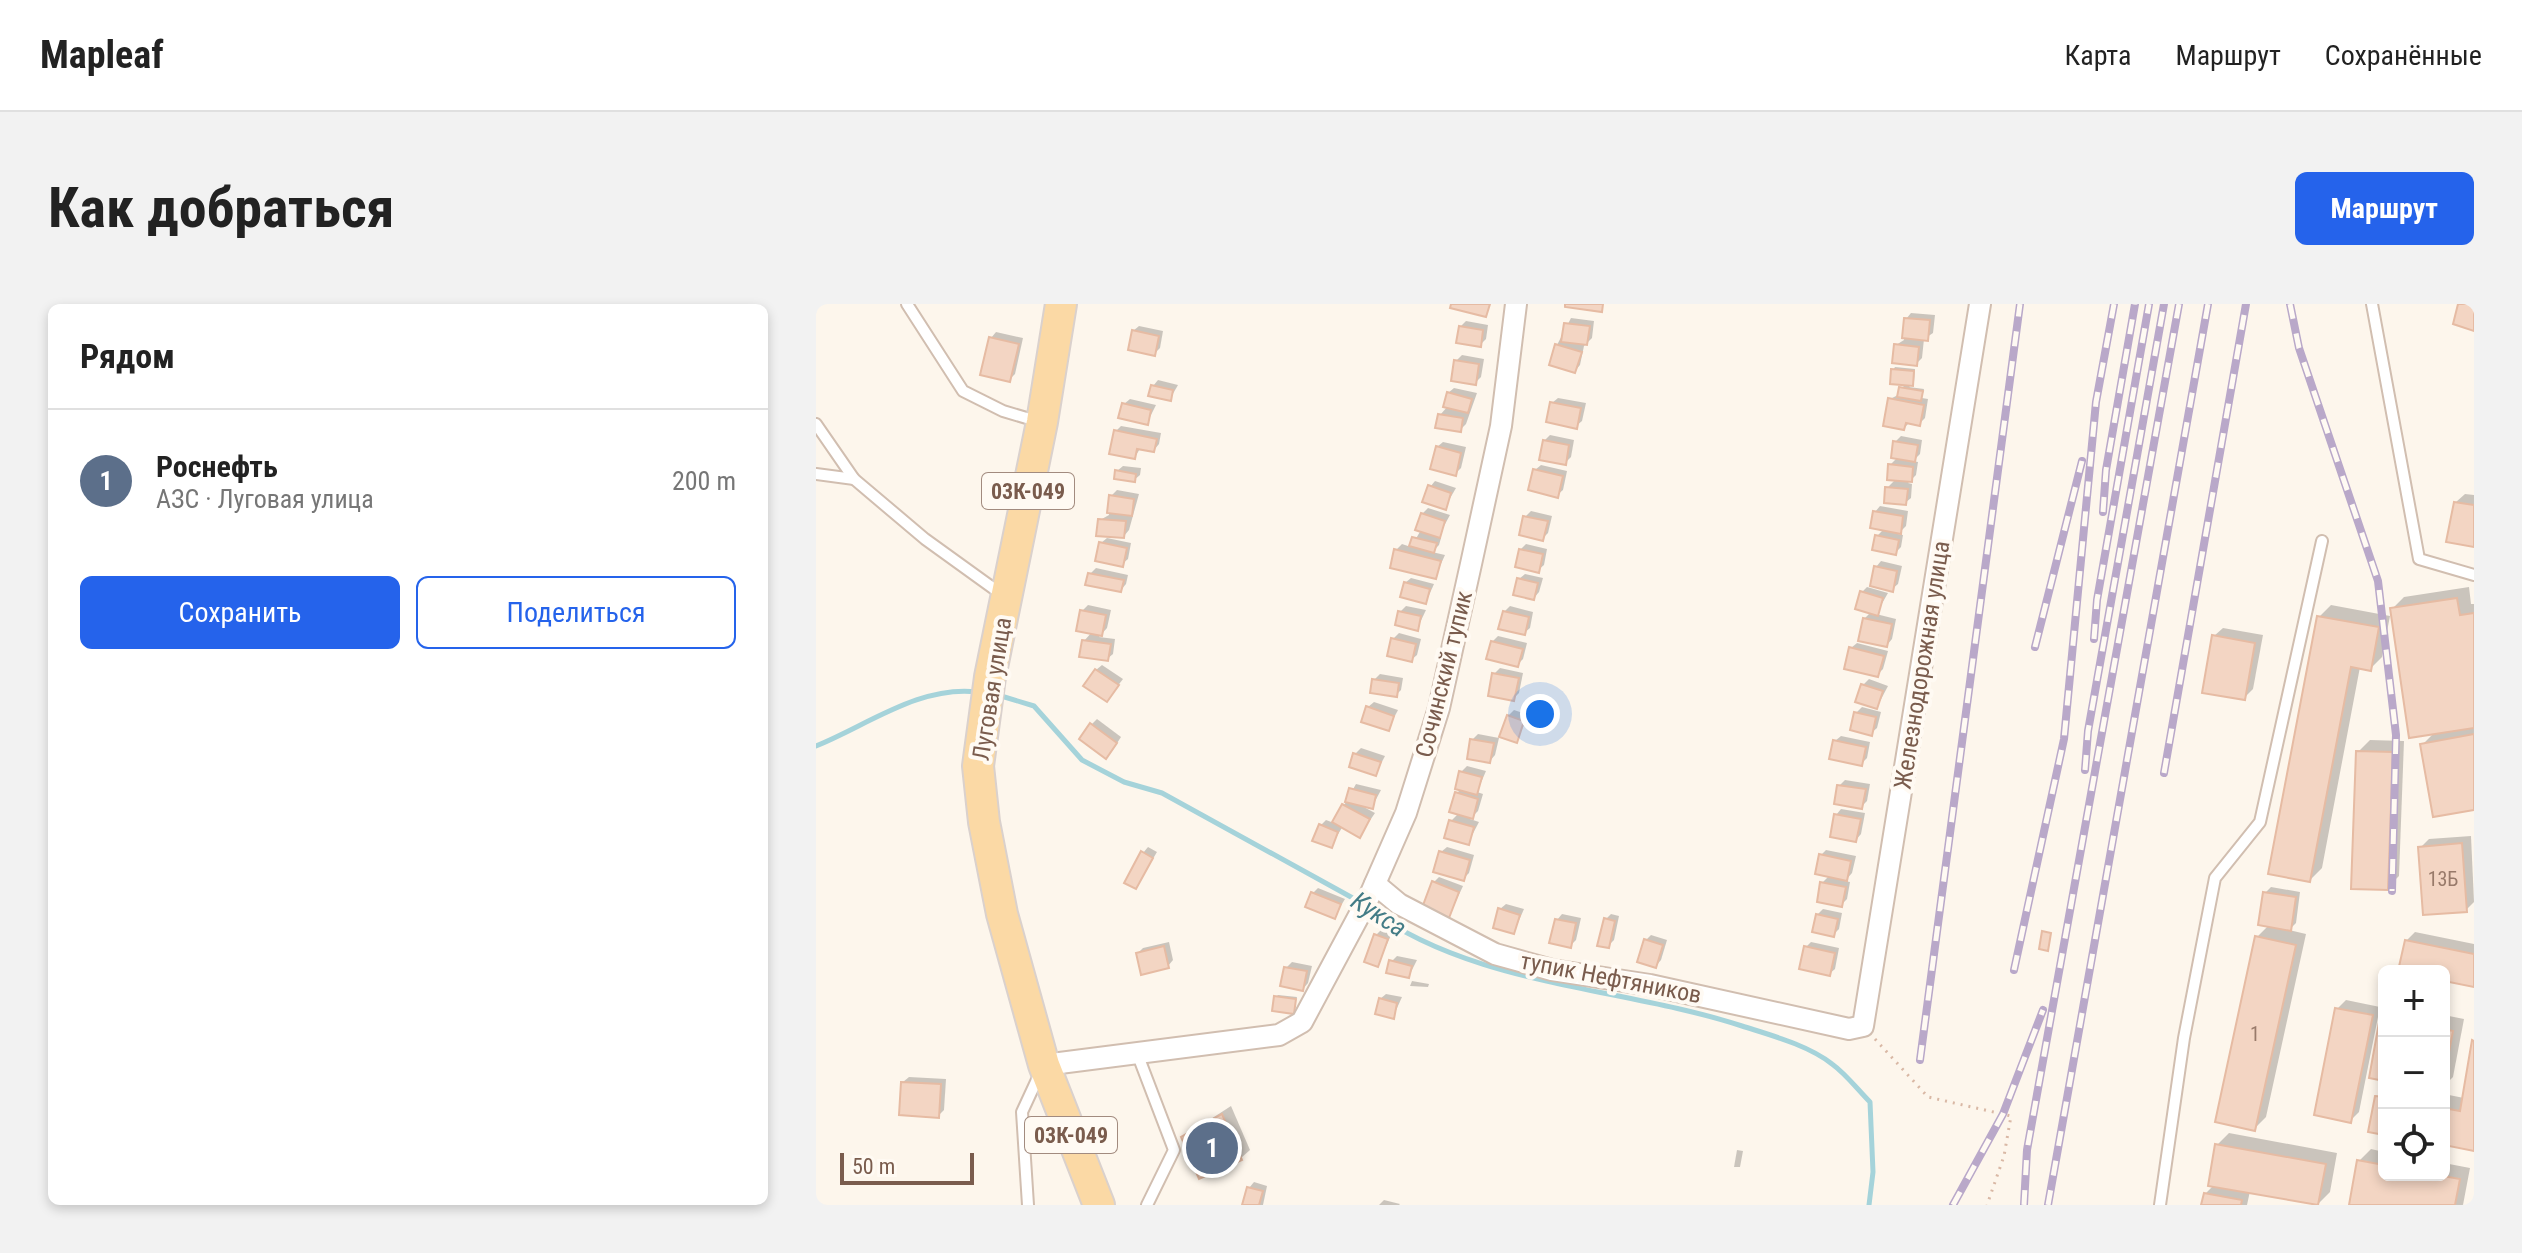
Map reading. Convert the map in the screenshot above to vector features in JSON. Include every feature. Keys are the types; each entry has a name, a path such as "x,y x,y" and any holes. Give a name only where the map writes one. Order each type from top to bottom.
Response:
{"main road":[{"name":"Луговая улица","path":"1061,304 1042,422 990,677 978,766 984,822 1002,914 1044,1065 1099,1205"}],"street":[{"name":"Сочинский тупик","path":"1137,1053 1279,1035 1302,1022 1369,897 1406,813 1439,708 1501,426 1516,304"},
{"name":"Железнодорожная улица","path":"1863,1026 1980,304"},
{"name":"тупик Нефтяников","path":"1369,897 1399,904 1510,958 1552,970 1650,985 1849,1029 1863,1026"},
{"path":"1044,1065 1137,1053"}],"lane":[{"path":"907,304 963,391 1003,411 1042,422"},
{"path":"2372,304 2419,559 2474,575"},
{"path":"816,424 854,479 925,539 1006,597"},
{"path":"816,474 854,479"},
{"path":"2160,1205 2184,1038 2215,878 2260,822 2322,541"},
{"path":"1137,1053 1174,1150 1147,1205"},
{"path":"1028,1205 1022,1112 1044,1065"}],"path":[{"path":"1863,1026 1928,1097 2011,1116 2004,1156 1987,1205"}],"building":[{"path":"1451,304 1490,304 1486,317 1450,308"},
{"path":"1565,304 1603,304 1602,312 1565,307"},
{"path":"2458,304 2474,304 2474,331 2453,324"},
{"path":"1904,318 1930,320 1928,341 1902,338"},
{"path":"1564,323 1590,326 1587,345 1561,342"},
{"path":"1459,326 1483,330 1481,347 1456,343"},
{"path":"1132,330 1159,336 1155,356 1128,350"},
{"path":"989,337 1019,344 1010,382 980,375"},
{"path":"1555,344 1582,352 1575,373 1549,365"},
{"path":"1894,344 1919,347 1917,366 1892,363"},
{"path":"1454,360 1479,364 1476,385 1451,381"},
{"path":"1891,369 1914,371 1913,386 1890,384"},
{"path":"1151,385 1173,390 1171,401 1148,396"},
{"path":"1899,387 1923,391 1921,401 1897,397"},
{"path":"1447,392 1472,399 1468,413 1443,407"},
{"path":"1888,398 1924,405 1920,426 1906,423 1904,430 1883,426"},
{"path":"1550,402 1581,408 1577,429 1546,422"},
{"path":"1122,403 1151,410 1148,425 1118,418"},
{"path":"1438,414 1463,418 1461,432 1435,428"},
{"path":"1114,430 1157,439 1154,452 1137,449 1135,459 1109,454"},
{"path":"1543,440 1569,445 1566,465 1539,460"},
{"path":"1893,441 1918,445 1915,462 1891,458"},
{"path":"1436,446 1461,453 1456,476 1430,469"},
{"path":"1888,464 1913,467 1912,482 1887,480"},
{"path":"1533,469 1563,476 1558,498 1528,490"},
{"path":"1115,470 1136,474 1135,482 1114,479"},
{"path":"1428,485 1451,493 1446,510 1422,502"},
{"path":"1885,487 1908,489 1906,505 1884,503"},
{"path":"1109,495 1134,499 1132,516 1107,513"},
{"path":"2454,502 2474,505 2474,547 2446,542"},
{"path":"1873,511 1903,516 1901,534 1870,528"},
{"path":"1421,513 1445,521 1440,538 1415,530"},
{"path":"1523,516 1548,521 1543,541 1519,535"},
{"path":"1098,519 1126,521 1124,538 1096,536"},
{"path":"1875,535 1899,540 1896,555 1872,550"},
{"path":"1412,537 1437,543 1434,553 1409,546"},
{"path":"1099,542 1127,548 1123,567 1095,561"},
{"path":"1394,549 1441,561 1436,579 1390,568"},
{"path":"1519,549 1543,554 1539,573 1515,567"},
{"path":"1874,566 1897,571 1893,592 1870,586"},
{"path":"1088,573 1124,580 1121,592 1085,585"},
{"path":"1517,578 1538,583 1534,600 1513,595"},
{"path":"1404,582 1430,589 1426,604 1400,597"},
{"path":"1860,591 1883,598 1878,616 1855,609"},
{"path":"2457,598 2460,615 2474,613 2474,728 2409,738 2390,608"},
{"path":"1080,610 1106,615 1102,636 1076,631"},
{"path":"1398,611 1421,616 1418,631 1395,625"},
{"path":"1503,611 1529,617 1525,635 1498,629"},
{"path":"2317,616 2379,627 2371,671 2351,667 2310,882 2268,874"},
{"path":"1863,618 1892,624 1887,647 1858,641"},
{"path":"2212,635 2255,643 2245,700 2202,693"},
{"path":"1391,638 1416,644 1412,662 1387,656"},
{"path":"1082,640 1111,644 1108,661 1079,657"},
{"path":"1491,641 1523,649 1518,667 1486,659"},
{"path":"1849,647 1884,656 1878,677 1844,669"},
{"path":"1095,669 1119,685 1107,702 1083,686"},
{"path":"1492,673 1519,678 1514,701 1488,696"},
{"path":"1372,679 1399,683 1397,697 1370,693"},
{"path":"1861,684 1883,691 1877,709 1855,702"},
{"path":"1366,706 1394,716 1389,731 1361,722"},
{"path":"1854,712 1876,717 1872,736 1850,730"},
{"path":"1507,715 1524,721 1517,743 1499,737"},
{"path":"1090,723 1117,743 1106,759 1079,739"},
{"path":"2474,734 2474,810 2433,817 2420,744"},
{"path":"1470,739 1494,743 1490,763 1467,759"},
{"path":"1833,740 1866,747 1862,766 1829,759"},
{"path":"2356,751 2393,752 2388,890 2351,889"},
{"path":"1353,753 1381,762 1376,776 1349,767"},
{"path":"1459,771 1482,777 1477,795 1455,789"},
{"path":"1837,785 1866,789 1862,809 1834,804"},
{"path":"1349,788 1376,795 1373,809 1345,802"},
{"path":"1455,792 1478,799 1473,819 1449,812"},
{"path":"1342,804 1370,819 1360,838 1332,822"},
{"path":"1834,814 1861,819 1856,842 1830,837"},
{"path":"1449,820 1474,827 1469,845 1444,838"},
{"path":"1319,824 1338,832 1332,848 1312,841"},
{"path":"2462,843 2467,912 2423,915 2418,847"},
{"path":"1141,851 1153,858 1136,889 1124,883"},
{"path":"1439,851 1470,860 1464,881 1433,872"},
{"path":"1819,854 1851,861 1847,881 1815,874"},
{"path":"1432,881 1459,892 1449,918 1422,908"},
{"path":"1820,882 1846,887 1842,907 1817,902"},
{"path":"1311,892 1341,904 1335,919 1305,907"},
{"path":"2263,892 2296,897 2291,931 2258,925"},
{"path":"1498,908 1520,915 1514,934 1493,928"},
{"path":"1816,914 1838,919 1834,937 1812,932"},
{"path":"1604,918 1615,921 1609,948 1597,946"},
{"path":"1555,919 1576,923 1571,948 1549,943"},
{"path":"2042,931 2051,933 2048,951 2039,949"},
{"path":"1374,934 1388,939 1378,967 1364,962"},
{"path":"2255,936 2296,945 2255,1131 2215,1122"},
{"path":"1644,939 1663,945 1656,968 1637,962"},
{"path":"2405,940 2474,954 2474,987 2450,982 2450,965 2399,965"},
{"path":"1164,946 1169,968 1141,975 1136,953"},
{"path":"1804,946 1835,953 1830,976 1799,969"},
{"path":"1389,960 1412,966 1409,978 1386,973"},
{"path":"1284,967 1307,971 1303,991 1280,986"},
{"path":"1274,996 1296,999 1294,1014 1272,1011"},
{"path":"1379,998 1397,1003 1394,1019 1375,1014"},
{"path":"2335,1008 2373,1015 2351,1123 2314,1115"},
{"path":"2378,1028 2378,1080 2369,1078"},
{"path":"2472,1040 2474,1151 2450,1146 2450,1109 2460,1111"},
{"path":"901,1082 941,1084 939,1118 899,1115"},
{"path":"2375,1096 2378,1096 2378,1134 2368,1132"},
{"path":"1222,1114 1242,1160 1199,1179 1181,1137"},
{"path":"2215,1144 2326,1164 2318,1205 2208,1186"},
{"path":"2357,1160 2378,1164 2378,1181 2460,1179 2455,1205 2349,1205"},
{"path":"1247,1187 1263,1191 1259,1205 1242,1205"},
{"path":"2204,1193 2242,1200 2241,1205 2201,1205"}],"waterway":[{"name":"Кукса","path":"816,746 914,701 956,691 977,692"},
{"name":"Кукса","path":"998,695 1034,706 1082,760 1124,782 1162,793 1360,902"},
{"name":"Кукса","path":"1367,908 1409,934 1501,970 1695,1013 1776,1037 1822,1057 1842,1072 1870,1102 1873,1172 1869,1205"}],"railway":[{"path":"1920,1060 2020,304"},
{"path":"2014,970 2064,739 2096,402 2114,304"},
{"path":"2103,512 2106,470 2135,304"},
{"path":"2094,639 2097,600 2149,304"},
{"path":"2085,770 2088,731 2164,304"},
{"path":"2024,1205 2027,1150 2179,304"},
{"path":"2048,1205 2208,304"},
{"path":"2164,773 2246,304"},
{"path":"2290,304 2299,348 2378,581 2396,735 2392,891"},
{"path":"2035,647 2082,461"},
{"path":"1953,1205 2003,1114 2043,1010"}],"place":[{"name":"Роснефть","path":"1212,1148"}]}
